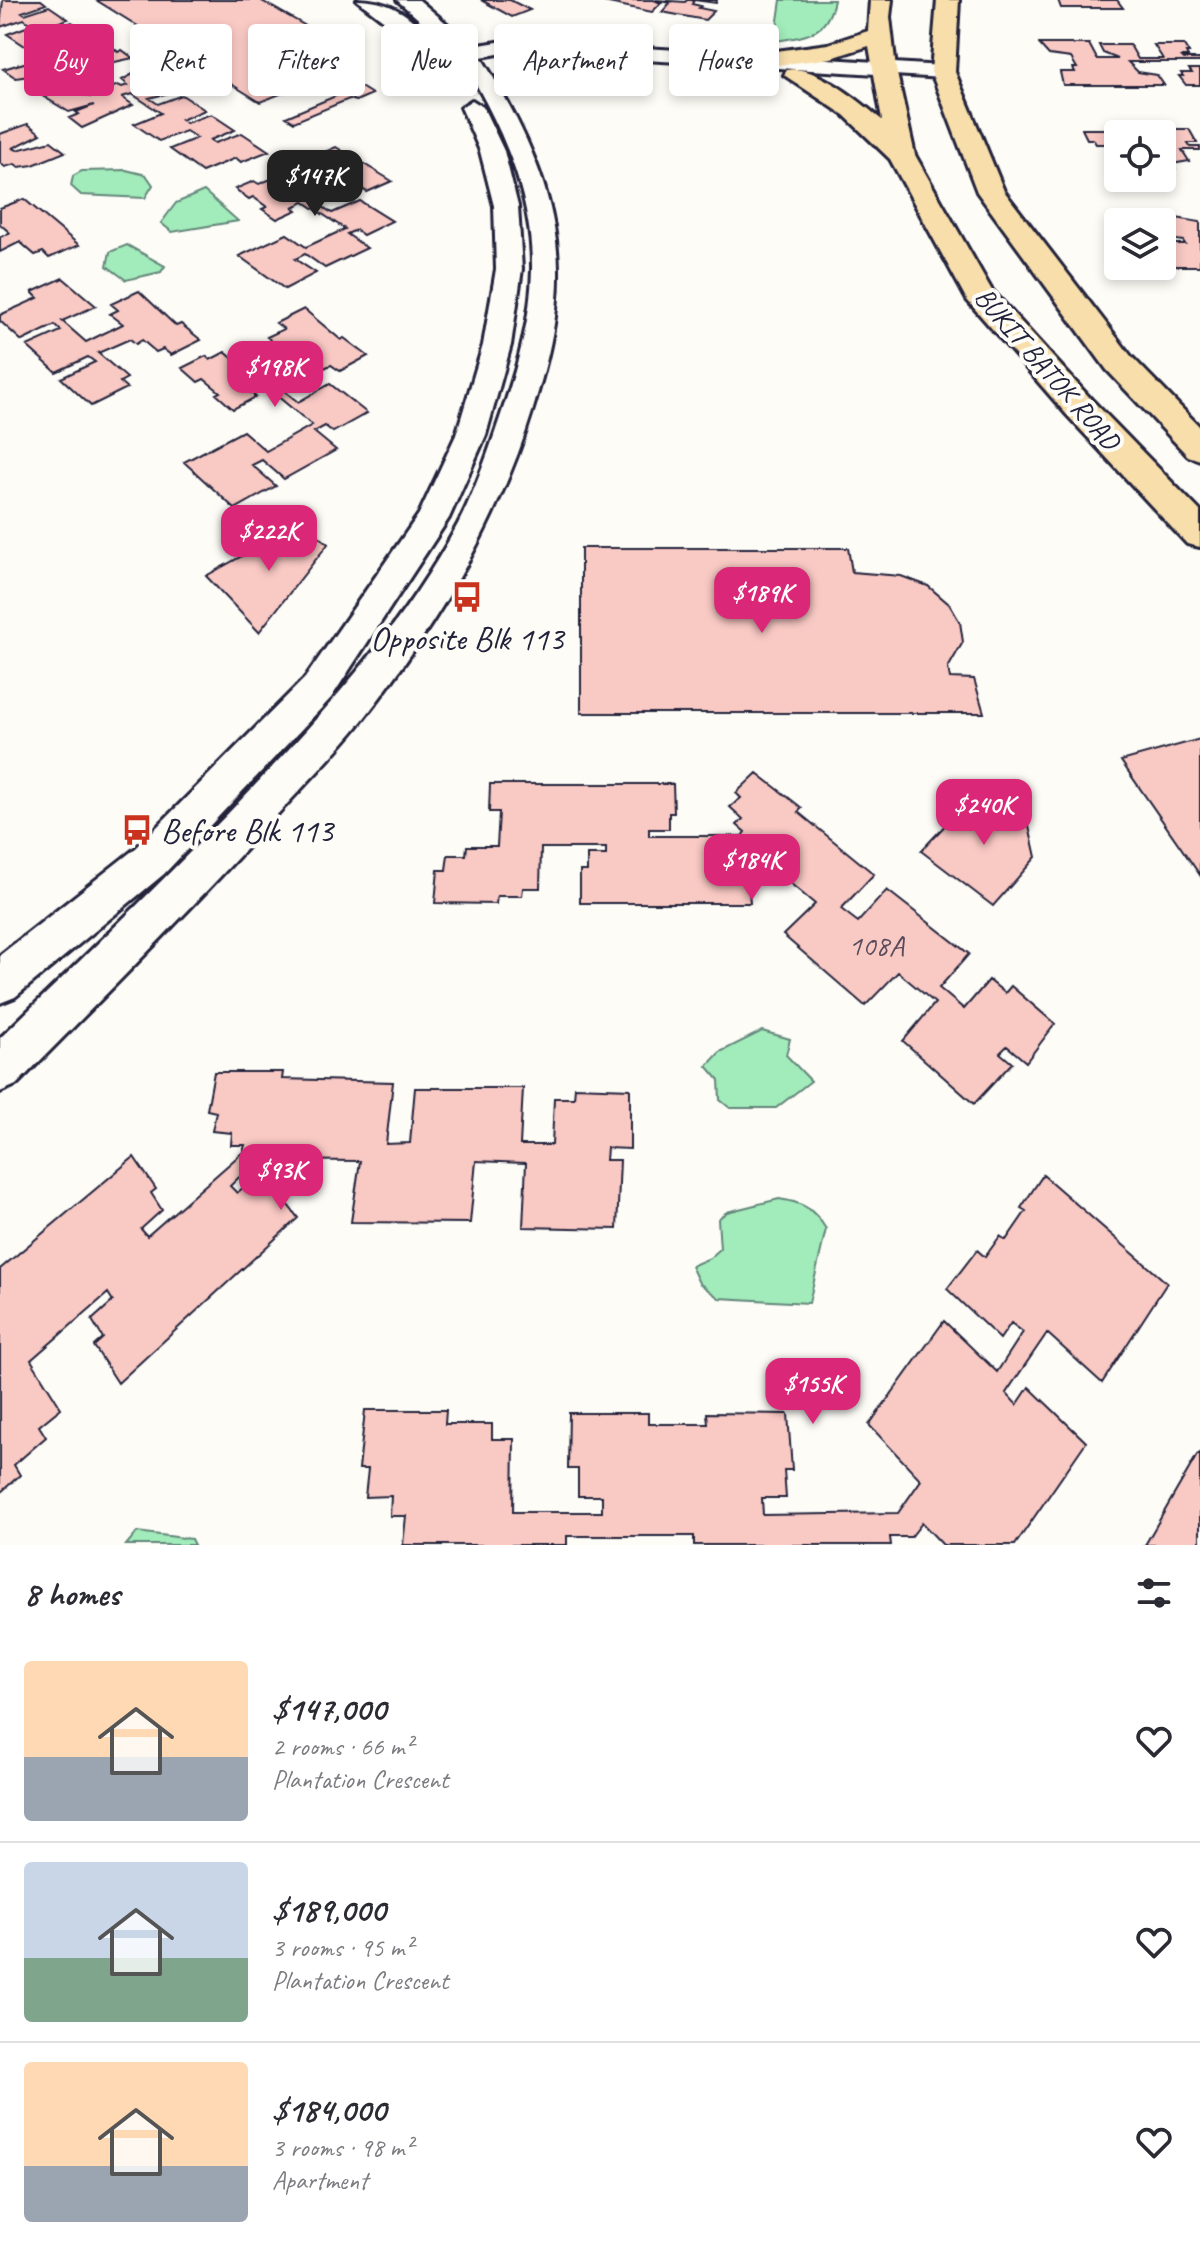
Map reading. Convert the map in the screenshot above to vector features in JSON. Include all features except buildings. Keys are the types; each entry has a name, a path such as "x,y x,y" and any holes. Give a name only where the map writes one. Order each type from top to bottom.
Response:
{"main road":[{"name":"BUKIT BATOK ROAD","path":"881,0 878,17 885,75 902,155 978,293 1079,407 1200,534"},
{"name":"BUKIT BATOK ROAD","path":"948,0 945,78 991,192 1119,363 1200,448"},
{"path":"779,58 831,51 880,35"},
{"path":"796,75 838,95 860,112 902,155"}],"street":[{"path":"367,0 405,24"},
{"path":"407,0 427,24"},
{"path":"478,55 504,47 669,56"},
{"path":"478,62 575,62 796,75 945,78"},
{"path":"779,64 885,75"},
{"path":"0,1069 193,879 351,708 424,609 474,524 506,447 537,349 545,269 537,204 519,148 495,97 478,81"},
{"path":"0,982 150,861 318,688 433,518 471,435 497,345 509,269 506,206 492,151 467,96"}],"green space":[{"path":"781,0 834,0 826,20 814,32 779,40"},
{"path":"126,170 146,175 153,185 145,198 81,195 71,186 73,176 82,171"},
{"path":"204,191 238,221 172,232 161,223 176,203"},
{"path":"127,245 165,266 161,272 126,280 107,266 110,252"},
{"path":"762,1031 790,1039 786,1055 811,1081 776,1108 730,1108 720,1100 719,1080 707,1066 720,1052"},
{"path":"779,1199 807,1208 826,1229 809,1303 719,1298 699,1283 691,1266 710,1258 720,1249 718,1219 727,1212"},
{"path":"137,1532 191,1539 194,1545 126,1545"}],"place":[{"name":"Opposite Blk 113","path":"467,597"},
{"name":"Before Blk 113","path":"137,830"}]}
